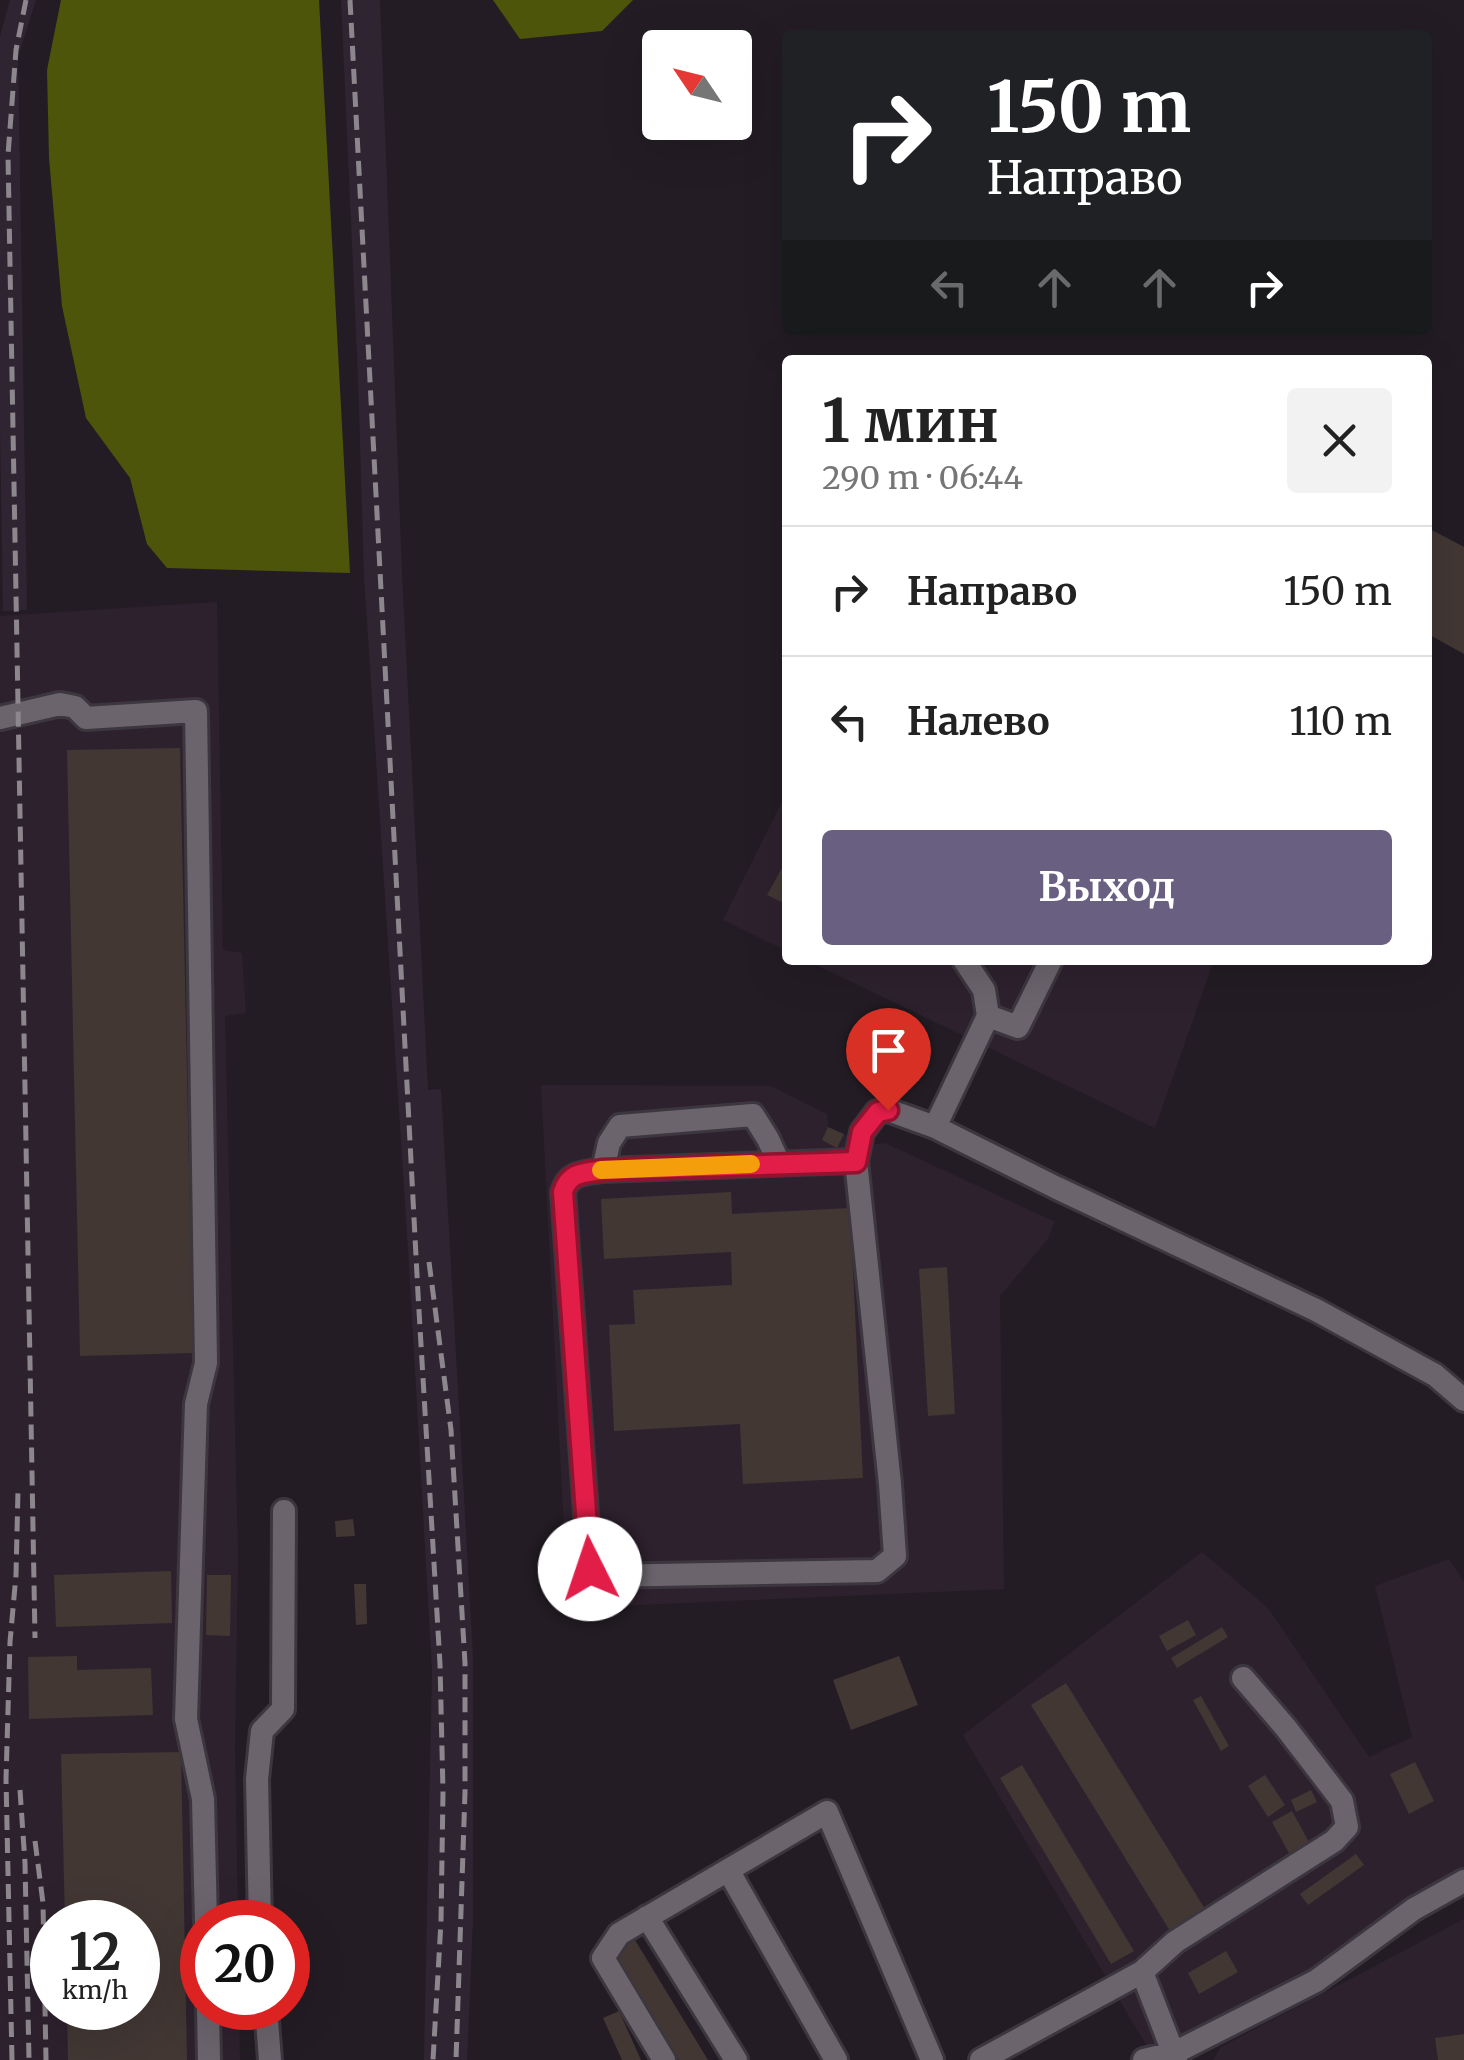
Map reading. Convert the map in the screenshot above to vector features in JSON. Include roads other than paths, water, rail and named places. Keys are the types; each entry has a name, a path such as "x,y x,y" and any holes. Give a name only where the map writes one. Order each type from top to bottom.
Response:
{"street":[{"path":"0,718 60,704 75,707 86,718 196,712 206,1363 196,1404 186,1719 203,1799 205,1900"},
{"path":"934,1126 988,1016 984,990 967,965"},
{"path":"988,1016 1018,1026 1048,965"},
{"path":"856,1162 602,1170 573,1175 566,1183 563,1192 590,1569 602,1576 877,1571 895,1556 856,1162 862,1132 878,1112 888,1110 934,1126 1316,1310 1435,1376 1464,1400"},
{"path":"602,1170 609,1143 620,1126 752,1116 779,1163"},
{"path":"260,1900 257,1779 262,1731 283,1709 284,1511"},
{"path":"981,2060 1142,1972 1174,1942 1334,1840 1347,1826 1342,1800 1243,1678"},
{"path":"664,2060 603,1958 619,1934 827,1812 932,2060"},
{"path":"728,1870 836,2060"},
{"path":"1144,2060 1175,2056 1316,1981 1414,1908 1464,1881"},
{"path":"647,1917 736,2060"},
{"path":"1142,1972 1175,2056"},
{"path":"208,2030 209,2060"},
{"path":"268,2030 270,2060"}],"railway":[{"path":"26,0 16,50 8,155 35,1638"},
{"path":"350,0 440,1664 441,1922 433,2060"},
{"path":"429,1262 451,1430 465,1663 456,2060"},
{"path":"12,2060 6,1779 18,1490"},
{"path":"20,1790 29,2060"},
{"path":"35,1841 43,1903 46,2060"}]}
